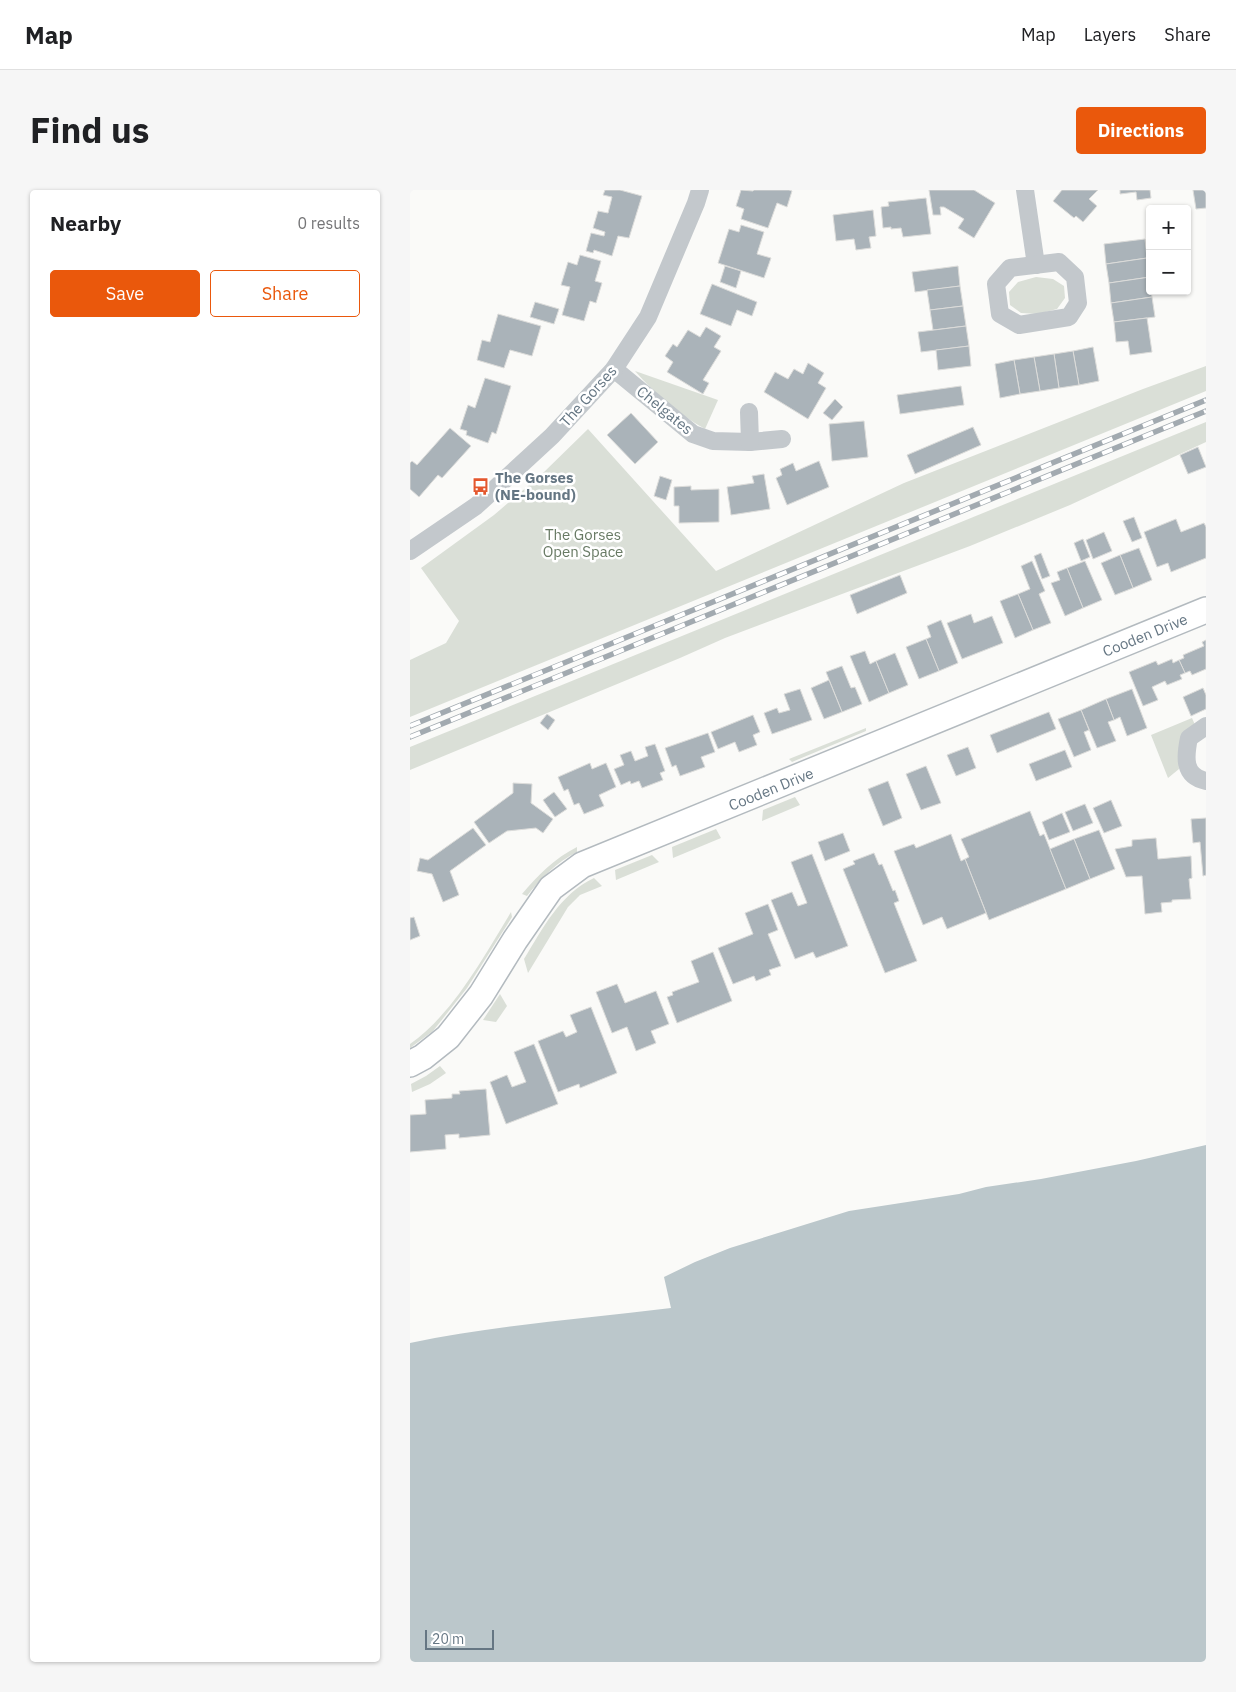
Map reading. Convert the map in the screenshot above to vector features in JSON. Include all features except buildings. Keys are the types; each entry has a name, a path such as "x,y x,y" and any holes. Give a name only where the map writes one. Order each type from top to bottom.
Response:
{"main road":[{"name":"Cooden Drive","path":"410,1064 423,1057 448,1037 481,995 515,940 551,888 582,865 1206,610"}],"street":[{"name":"The Gorses","path":"410,551 476,506 552,436 614,369 648,317 700,190"},
{"path":"1025,190 1036,265"},
{"path":"1059,262 1074,278 1078,303 1069,317 1019,325 1000,314 996,284 1010,268 1036,265 1059,262"},
{"name":"Chelgates","path":"614,369 693,434 713,441 750,442 782,439"},
{"path":"748,412 750,442"},
{"path":"1206,726 1189,738 1185,754 1189,770 1198,779 1206,781"}],"green space":[{"path":"1036,277 1053,279 1064,286 1065,298 1057,309 1038,314 1021,313 1010,305 1009,292 1018,282"},
{"name":"The Gorses Open Space","path":"1206,366 1206,391 410,717 410,660 446,643 459,621 421,568 494,515 542,474 588,429 716,571 904,483"},
{"path":"635,371 718,400 705,429 667,403"},
{"path":"1206,422 1206,442 1070,505 970,546 725,638 410,770 410,747"},
{"path":"1192,718 1195,725 1184,733 1178,752 1179,769 1168,778 1151,735"},
{"path":"866,728 866,731 792,762 789,759"},
{"path":"795,797 800,805 762,821 763,810"},
{"path":"716,829 721,838 673,858 672,847"},
{"path":"577,847 577,852 550,871 527,896 522,894 534,880 561,856"},
{"path":"652,855 659,862 616,880 615,870"},
{"path":"594,878 602,886 580,895 568,907 528,973 524,959 553,913 571,893"},
{"path":"511,912 512,917 467,988 433,1031 410,1048 410,1044 425,1032 454,1001 479,965"},
{"path":"500,994 507,1006 496,1022 483,1020"},
{"path":"440,1066 446,1073 430,1084 412,1092 411,1084"}],"shaded area":[{"path":"1206,1145 1206,1662 410,1662 410,1343 507,1327 671,1308 664,1277 730,1248 849,1211 1041,1179 1136,1161"}],"railway":[{"path":"410,726 1206,400"},
{"path":"410,737 1206,411"}],"place":[{"name":"The Gorses (NE-bound)","path":"481,486"}]}
